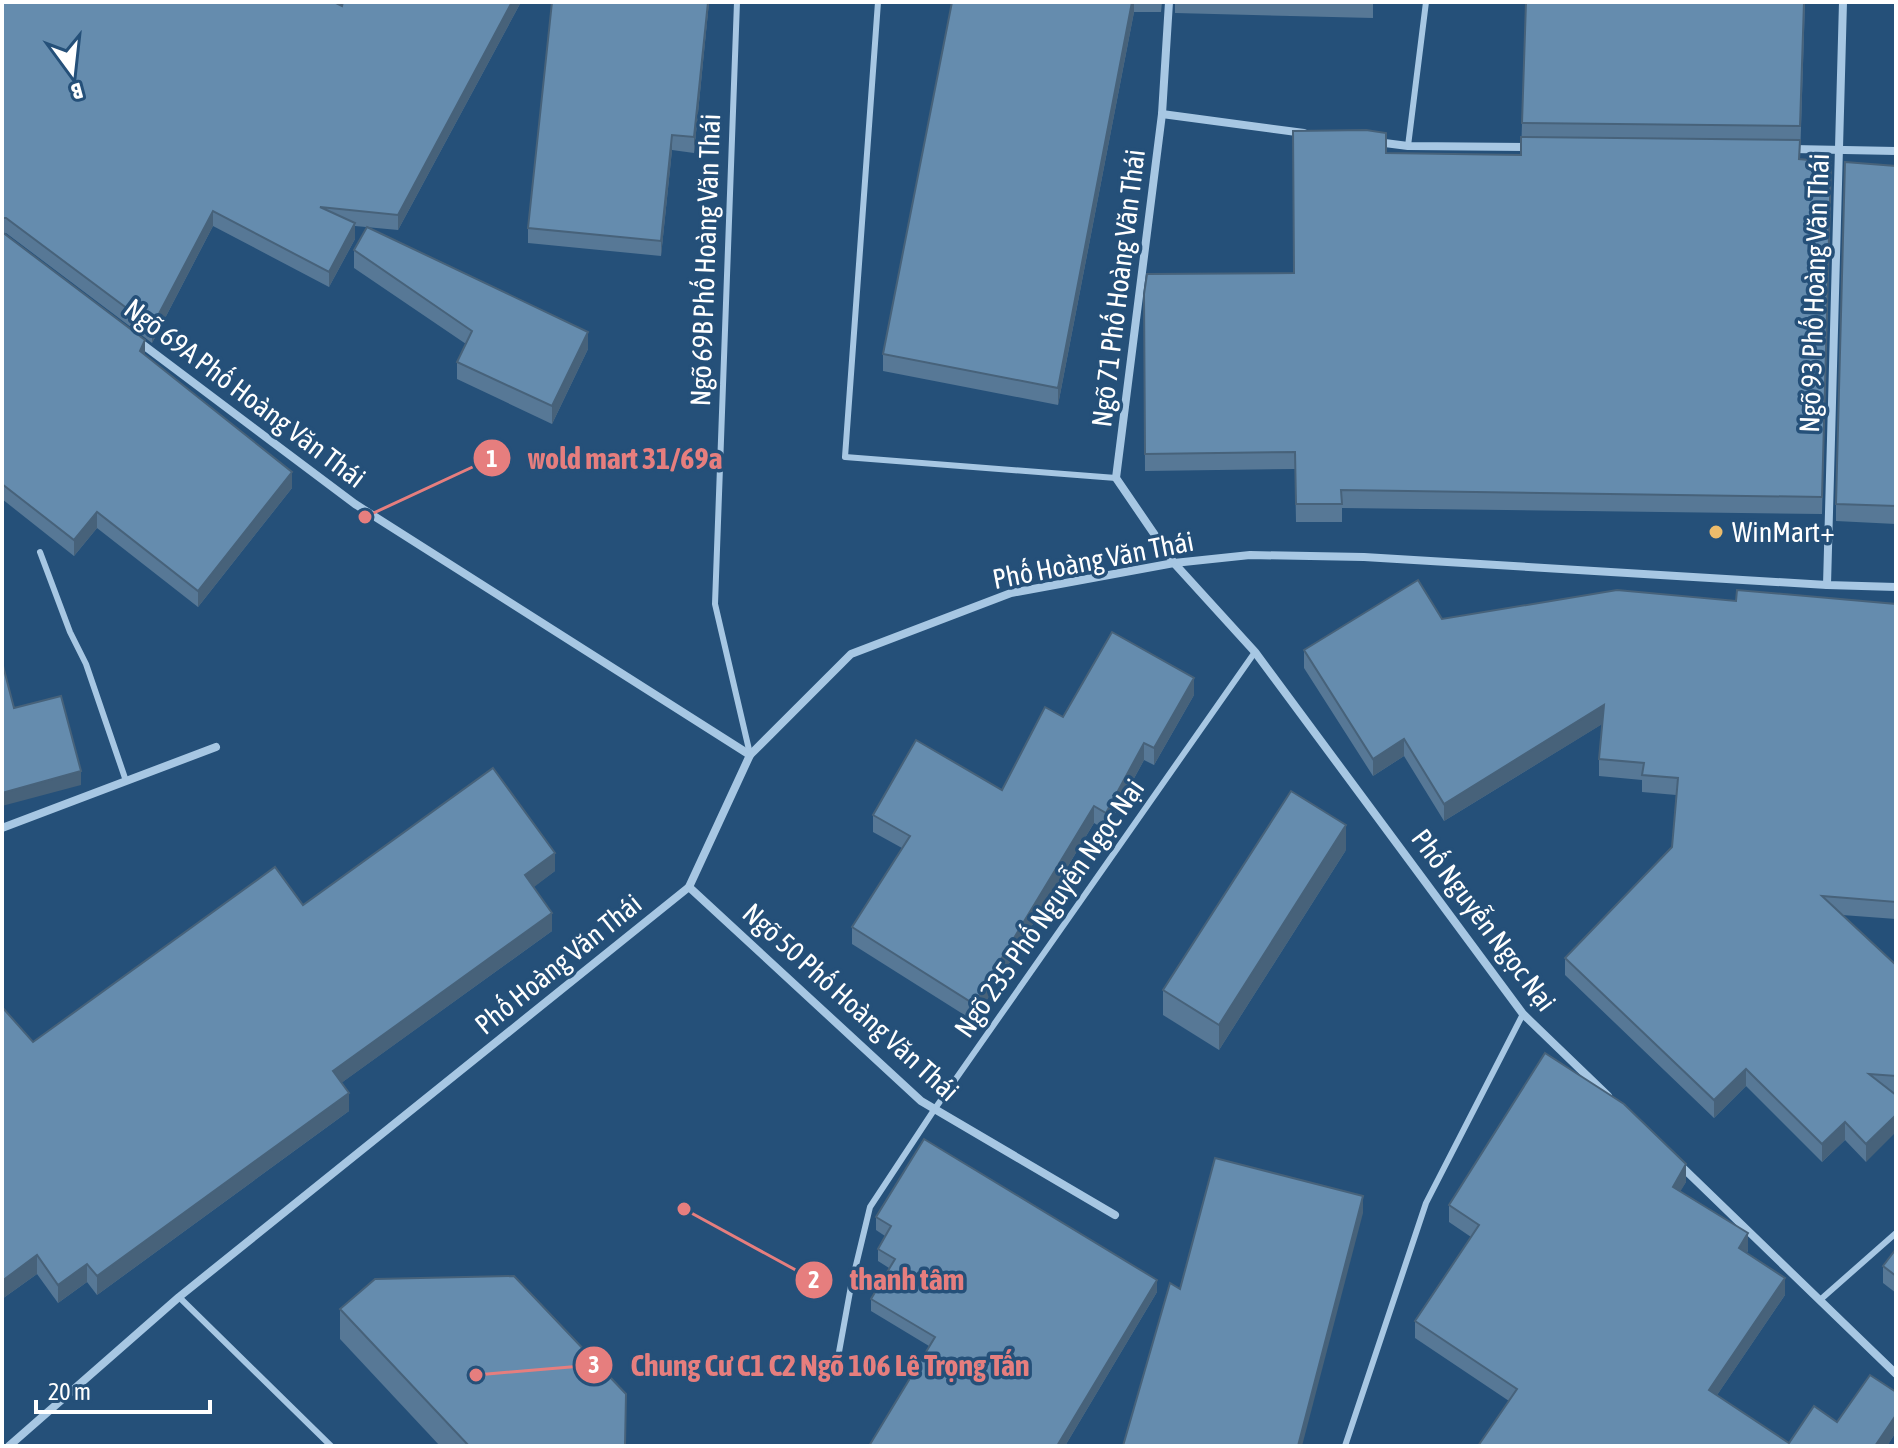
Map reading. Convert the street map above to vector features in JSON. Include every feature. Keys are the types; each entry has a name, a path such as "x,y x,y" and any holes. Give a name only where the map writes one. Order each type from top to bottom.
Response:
{"street":[{"name":"Ngõ 71 Phố Hoàng Văn Thái","path":"1116,478 1162,114 1169,2"},
{"name":"Ngõ 93 Phố Hoàng Văn Thái","path":"1827,585 1843,2"},
{"path":"1162,114 1316,134"},
{"path":"1362,140 1408,146 1547,147"},
{"path":"1779,149 1896,151"},
{"name":"Ngõ 69A Phố Hoàng Văn Thái","path":"128,333 355,504 750,755"},
{"path":"1116,478 1174,563"},
{"name":"Phố Hoàng Văn Thái","path":"9,1446 179,1297 689,887 750,755 851,654 1011,593 1174,563 1250,555 1364,557 1896,587"},
{"name":"Phố Nguyễn Ngọc Nại","path":"1174,563 1255,652 1523,1014 1615,1102"},
{"path":"2,828 216,747"},
{"name":"Ngõ 50 Phố Hoàng Văn Thái","path":"689,887 934,1110 1115,1215"},
{"path":"1672,1157 1896,1374"}],"lane":[{"name":"Ngõ 69B Phố Hoàng Văn Thái","path":"737,2 715,604 750,755"},
{"path":"878,2 845,457 1116,478"},
{"path":"1408,146 1426,2"},
{"path":"40,552 70,632 86,664 126,781"},
{"name":"Ngõ 235 Phố Nguyễn Ngọc Nại","path":"835,1374 870,1207 934,1110 1255,652"},
{"path":"1345,1446 1426,1203 1523,1014"},
{"path":"1820,1300 1896,1233"},
{"path":"179,1297 331,1446"}],"building":[{"path":"2,2 334,2 342,6 343,2 512,2 398,215 320,207 355,223 329,272 213,211 152,327 2,218"},
{"path":"552,2 708,2 694,137 672,135 661,241 528,228"},
{"path":"952,2 1132,2 1058,388 883,354"},
{"path":"1526,2 1804,2 1800,126 1522,123"},
{"path":"1366,130 1386,133 1386,153 1521,155 1521,137 1800,140 1799,159 1831,162 1822,497 1341,490 1342,504 1296,504 1295,452 1145,454 1144,294 1147,274 1294,273 1293,131"},
{"path":"1845,162 1896,166 1896,506 1836,504"},
{"path":"367,227 588,332 552,406 457,362 472,331 354,250"},
{"path":"2,232 145,340 140,351 292,472 198,591 97,512 74,540 2,484"},
{"path":"1418,580 1442,619 1617,590 1736,601 1737,590 1896,604 1896,902 1822,896 1896,965 1896,1076 1869,1074 1896,1095 1896,1115 1866,1144 1845,1122 1822,1144 1746,1069 1714,1100 1565,958 1672,847 1678,778 1642,775 1644,763 1599,759 1604,705 1444,804 1404,739 1373,759 1304,650"},
{"path":"1112,632 1194,678 1154,748 1144,743 1106,813 1094,806 974,1004 852,927 910,836 873,815 916,740 1002,790 1045,707 1063,717"},
{"path":"2,662 14,708 61,696 81,771 2,793"},
{"path":"493,768 555,853 525,875 552,913 333,1071 349,1093 97,1276 87,1264 58,1285 37,1255 2,1281 2,1007 33,1042 275,867 303,905"},
{"path":"1291,791 1346,825 1219,1025 1163,990"},
{"path":"1545,1053 1624,1104 1686,1164 1673,1187 1748,1233 1739,1248 1785,1278 1709,1390 1789,1443 1814,1406 1837,1422 1870,1375 1896,1392 1896,1415 1875,1446 1478,1446 1517,1389 1415,1321 1479,1225 1449,1205"},
{"path":"924,1139 1157,1280 1057,1446 869,1446 935,1337 871,1299 895,1259 878,1249 891,1226 876,1217"},
{"path":"1215,1158 1363,1196 1298,1446 1123,1446 1170,1283 1180,1289"},
{"path":"1896,1249 1896,1276 1883,1266"},
{"path":"514,1276 626,1394 625,1446 469,1446 340,1309 375,1279"}],"place":[{"name":"wold mart 31/69a","path":"365,517"},
{"name":"WinMart+","path":"1716,532"},
{"name":"thanh tâm","path":"684,1209"},
{"name":"Chung Cư C1 C2 Ngõ 106 Lê Trọng Tấn","path":"476,1375"}]}
